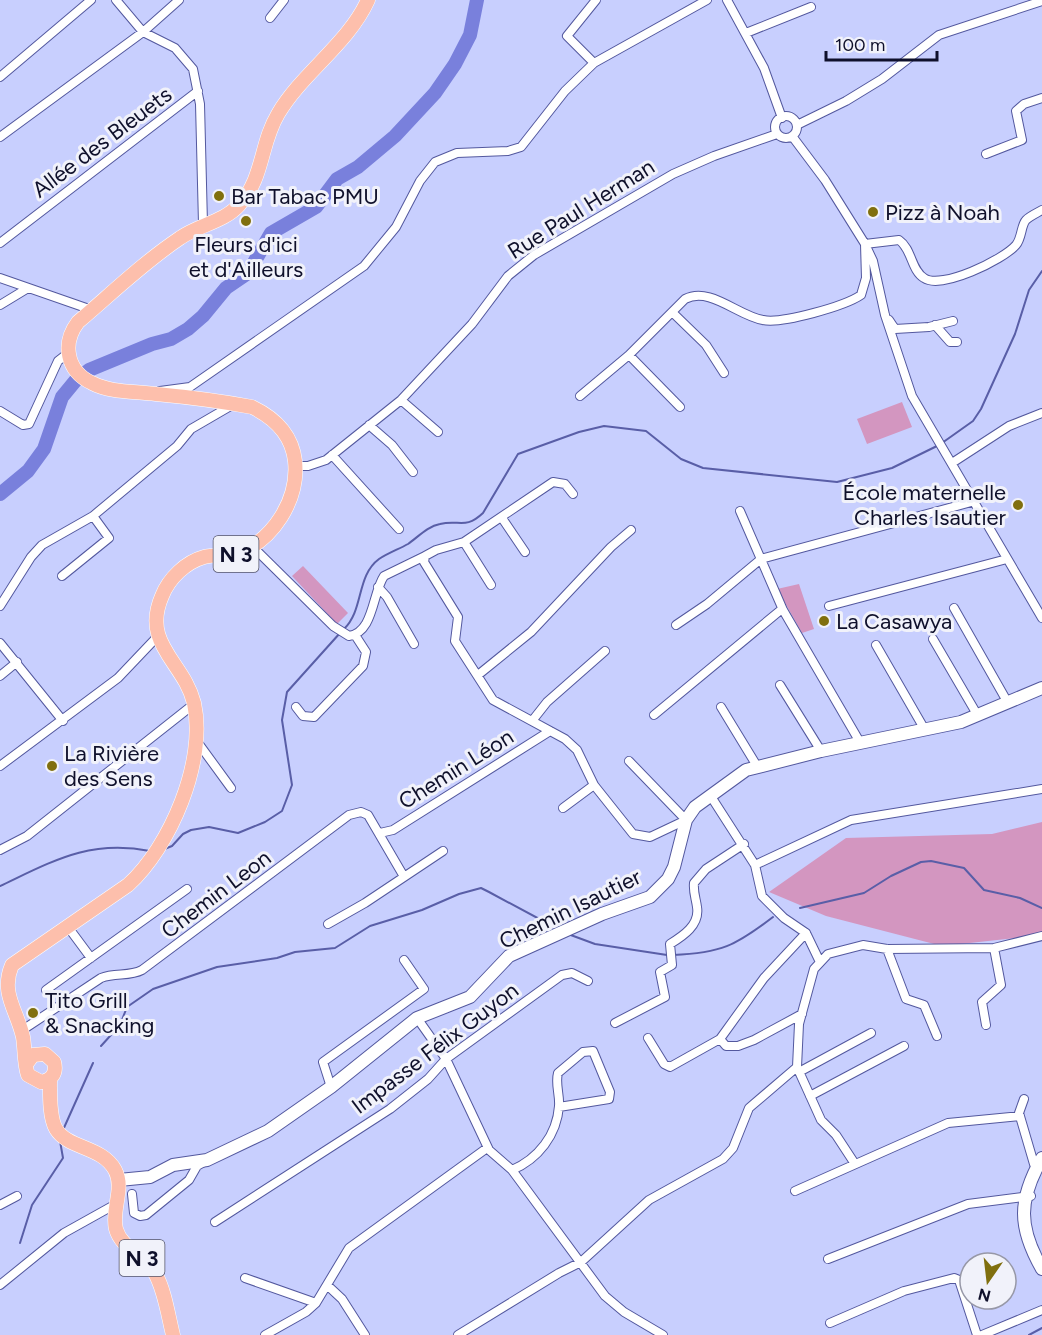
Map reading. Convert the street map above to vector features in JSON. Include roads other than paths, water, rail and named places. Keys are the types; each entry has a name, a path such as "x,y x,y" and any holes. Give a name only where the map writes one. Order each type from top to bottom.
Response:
{"main road":[{"path":"69,358 71,332 92,310 178,239 202,224 223,218 240,205 258,175 277,115 333,48 368,0"},
{"name":"N 3","path":"69,358 91,383 118,390 234,404 270,415 287,436 294,452 294,486 288,506 279,522 252,546 232,555 205,557 181,570 162,594 157,610 157,637"},
{"path":"46,1081 28,1075 22,1033 5,994 3,975 12,965 128,885 153,857 183,796 196,740 194,704 157,637"},
{"name":"Chemin Isautier","path":"119,1180 150,1177 172,1165 207,1160 268,1131 331,1087 417,1018 470,997 509,956 602,914 639,903 655,893 674,867 686,820 695,807 757,766 925,730 978,716 1042,688"},
{"path":"22,1033 41,1053"},
{"path":"27,1063 33,1055 41,1053 49,1055 54,1062 55,1071 46,1081"},
{"path":"46,1081 54,1127 68,1139 107,1159 119,1180"},
{"path":"1041,1166 1028,1196 1023,1221 1028,1240 1042,1269"},
{"name":"N 3","path":"119,1180 115,1223 119,1237 155,1272 173,1335"},
{"path":"1028,1196 1032,1239 1042,1258"}],"street":[{"path":"0,77 91,0"},
{"path":"116,0 142,32 165,41 186,58 193,69 198,91 202,224"},
{"path":"0,137 142,32 179,0"},
{"path":"270,18 284,0"},
{"path":"594,63 567,36 596,0"},
{"path":"155,394 164,389 190,387 364,266 396,227 420,181 435,162 457,153 508,151 521,147 566,91 594,63 707,0"},
{"path":"727,0 764,68 782,118"},
{"path":"792,136 797,125 846,101 882,79 939,35 1042,1"},
{"path":"746,33 811,7"},
{"name":"Allée des Bleuets","path":"0,243 198,91"},
{"path":"986,154 1022,140 1016,111 1024,104 1042,98"},
{"path":"792,136 784,138 777,134 776,125 782,118 791,118 797,125"},
{"name":"Rue Paul Herman","path":"295,466 308,466 332,454 401,400 472,324 508,276 534,255 674,174 714,156 777,134"},
{"path":"792,136 825,180 865,244 879,280 885,315 912,396 944,447 1042,618"},
{"path":"865,244 899,240 906,245 920,274 925,279 933,280 967,273 1002,258 1017,244 1025,220 1042,210"},
{"path":"580,396 629,356 672,312 693,295 705,296 759,320 773,322 796,318 861,295 866,278 865,244"},
{"path":"0,278 92,310"},
{"path":"0,305 28,288"},
{"path":"672,312 706,345 724,373"},
{"path":"885,315 895,329 953,321"},
{"path":"935,325 950,342 957,342"},
{"path":"629,356 680,407"},
{"path":"0,411 23,425 29,424 58,361 69,358"},
{"path":"401,400 438,432"},
{"path":"0,606 31,557 42,545 93,516 177,446 191,429 234,404"},
{"path":"952,463 1009,426 1042,413"},
{"path":"369,425 392,445 413,472"},
{"path":"332,454 399,529"},
{"path":"355,635 366,624 378,587 384,576 391,571 436,550 464,542 553,482 565,484 573,494"},
{"path":"676,625 707,604 761,559 975,501"},
{"path":"740,511 782,609 861,744"},
{"path":"62,576 109,538 93,516"},
{"path":"502,518 525,552"},
{"path":"478,675 531,632 611,547 631,530"},
{"path":"464,542 491,585"},
{"path":"252,546 333,626 344,633 355,635 366,652 363,666 314,717 303,716 296,707"},
{"name":"Chemin Léon","path":"425,556 425,565 458,617 455,641 493,700 550,731 577,750 594,785 633,834 642,838 650,837 686,820"},
{"path":"829,606 1007,559"},
{"path":"378,587 387,597 414,644"},
{"path":"954,608 1008,703"},
{"path":"654,715 782,609"},
{"path":"0,766 63,721 132,666 157,637"},
{"path":"933,639 978,716"},
{"path":"0,643 63,721"},
{"path":"876,645 925,730"},
{"path":"532,721 547,702 605,651"},
{"path":"0,676 17,662"},
{"path":"780,686 821,751"},
{"path":"0,850 27,836 194,704"},
{"path":"721,707 757,766"},
{"name":"Chemin Léon","path":"380,833 393,830 550,731"},
{"path":"196,740 231,788"},
{"path":"629,761 686,820"},
{"path":"563,808 594,785"},
{"path":"755,865 851,820 1042,789"},
{"path":"710,795 744,844 755,865 762,896 784,918 806,933 819,960"},
{"name":"Chemin Leon","path":"22,1033 101,978 107,975 134,974 142,970 349,815 361,812 368,815 403,875"},
{"path":"615,1023 666,997 660,972 672,965 670,944 687,932 696,918 698,910 693,887 695,880 706,869 744,844"},
{"path":"328,924 365,903 403,875 443,850"},
{"path":"46,990 187,890"},
{"path":"68,927 92,958"},
{"path":"648,1038 664,1064 670,1067 720,1039 764,978 806,933"},
{"path":"855,1164 836,1135 821,1120 798,1070 802,1014 814,969 819,960 842,949 863,945 887,949 994,948 1042,936"},
{"path":"986,1025 982,1002 1001,986 994,948"},
{"path":"887,949 906,999 924,1005 937,1036"},
{"path":"331,1087 322,1062 424,989 404,960"},
{"name":"Impasse Félix Guyon","path":"215,1222 390,1109 428,1079 446,1059 562,975 572,973 588,981"},
{"path":"720,1039 726,1046 738,1046 802,1014"},
{"path":"417,1018 446,1059 488,1148 512,1170 605,1296 624,1312 663,1335"},
{"path":"458,1335 581,1262 649,1200 727,1156 735,1143 749,1108 798,1070 871,1033"},
{"path":"810,1096 904,1046"},
{"path":"512,1170 540,1151 550,1136 559,1107 558,1073 583,1052 593,1051 611,1095 605,1102 559,1107"},
{"path":"1024,1099 1019,1109 1020,1116 1041,1166"},
{"path":"795,1191 948,1123 1020,1116"},
{"path":"265,1335 306,1312 316,1303 349,1248 488,1148"},
{"name":"Chemin Isautier","path":"132,1194 134,1212 140,1216 146,1215 189,1180 197,1166 207,1160"},
{"path":"0,1205 17,1196"},
{"path":"828,1259 960,1206 1028,1196"},
{"path":"0,1285 64,1233 116,1204"},
{"path":"245,1278 316,1303"},
{"path":"830,1323 904,1291 954,1278 959,1280 977,1335"},
{"path":"327,1286 342,1299 365,1335"},
{"path":"982,1335 1042,1310"}],"waterway":[{"path":"0,494 28,471 44,449 62,397 76,380 89,370 152,344 171,339 188,329 203,316 226,288 248,273 271,233 316,207 337,179 358,167 395,136 435,93 455,64 470,35 477,0"},
{"path":"942,443 973,421 981,409 1015,334 1029,290 1042,271"},
{"path":"344,629 355,612 367,574 379,559 408,544 436,525 466,523 477,518 483,513 518,454 579,432 604,426 646,431 681,459 703,468 837,482 892,468 937,446"},
{"path":"162,850 172,846 183,834 191,830 209,827 238,833 265,822 282,811 292,785 282,720 287,692 340,633"},
{"path":"0,886 37,868 90,850 129,848 150,851"},
{"path":"800,908 864,893 891,876 921,862 931,861 964,868 984,890 1020,898 1042,908"},
{"path":"101,1046 120,1025 127,1007 153,989 217,967 277,958 295,952 335,948 370,926 481,888 558,929"},
{"path":"673,955 704,952 727,946 748,935 773,917"},
{"path":"568,934 595,944 667,955"},
{"path":"63,1130 93,1063"},
{"path":"20,1243 32,1205 63,1158 60,1141"},
{"path":"1029,1335 1042,1328"}],"place":[{"name":"Bar Tabac PMU","path":"219,196"},
{"name":"Pizz à Noah","path":"873,212"},
{"name":"Fleurs d'ici et d'Ailleurs","path":"246,221"},
{"name":"École maternelle Charles Isautier","path":"1018,505"},
{"name":"La Casawya","path":"824,621"},
{"name":"La Rivière des Sens","path":"52,766"},
{"name":"Tito Grill & Snacking","path":"33,1013"}]}
